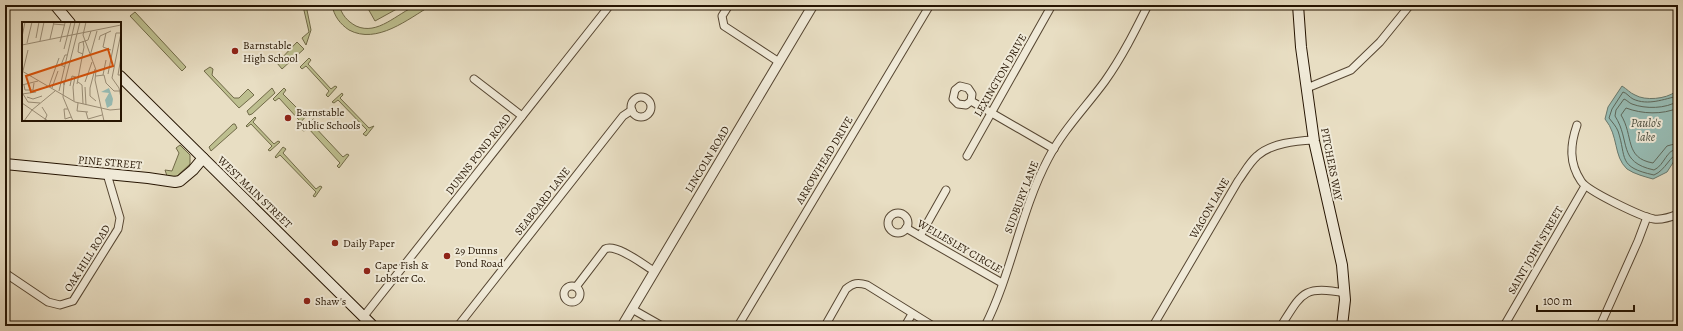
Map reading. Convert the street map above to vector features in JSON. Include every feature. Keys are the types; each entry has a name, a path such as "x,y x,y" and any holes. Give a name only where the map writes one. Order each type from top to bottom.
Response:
{"main road":[{"path":"55,5 69,22"},
{"name":"PITCHERS WAY","path":"1298,5 1300,42 1314,140 1340,256 1345,293 1342,326"},
{"name":"WEST MAIN STREET","path":"121,77 373,326"},
{"name":"PINE STREET","path":"5,164 175,182 193,170 203,158"}],"street":[{"name":"DUNNS POND ROAD","path":"364,316 610,5"},
{"path":"729,5 722,16 724,26 735,35 779,62"},
{"name":"LINCOLN ROAD","path":"622,326 813,5"},
{"name":"ARROWHEAD DRIVE","path":"738,326 930,5"},
{"name":"LEXINGTON DRIVE","path":"967,156 1052,5"},
{"name":"SUDBURY LANE","path":"985,326 1002,283 1034,191 1054,149 1064,133 1112,70 1128,46 1148,5"},
{"path":"1307,88 1351,70 1380,42 1410,5"},
{"path":"474,79 522,116"},
{"path":"971,101 1054,149"},
{"name":"SEABOARD LANE","path":"458,326 614,127 625,114 632,110"},
{"path":"1577,125 1573,137 1571,155 1577,174 1585,186 1647,217 1659,219 1678,214"},
{"name":"WAGON LANE","path":"1153,326 1238,181 1251,162 1262,152 1274,147 1300,141 1314,140"},
{"name":"OAK HILL ROAD","path":"5,273 48,302 60,305 73,301 116,235 120,223 107,174"},
{"name":"SAINT JOHN STREET","path":"1504,326 1585,186"},
{"path":"920,236 946,190"},
{"path":"1600,326 1638,241 1647,217"},
{"name":"WELLESLEY CIRCLE","path":"906,228 1002,283"},
{"path":"576,287 604,249 608,247 617,249 654,271"},
{"path":"825,326 846,289 854,283 867,285 933,326"},
{"path":"1281,326 1302,295 1315,291 1345,293"},
{"path":"632,309 662,326"},
{"path":"905,326 912,314"}],"green space":[{"path":"301,5 306,5 311,30 306,45 302,38 309,32 303,6"},
{"path":"332,5 339,5 347,20 356,26 372,28 380,26 416,6 432,5 392,28 381,32 360,34 349,30 340,22"},
{"path":"366,5 404,5 375,21"},
{"path":"135,12 186,67 182,71 130,16"},
{"path":"297,42 304,49 282,69 277,63"},
{"path":"309,58 311,60 308,64 331,89 335,86 337,87 328,97 326,95 329,91 306,66 302,69 300,67"},
{"path":"210,67 213,69 212,75 234,98 239,98 248,89 254,95 239,108 204,71"},
{"path":"272,88 275,93 249,115 247,111"},
{"path":"284,88 286,90 283,94 304,115 308,112 309,113 298,125 296,123 299,120 279,98 275,101 273,99"},
{"path":"342,93 343,95 340,98 369,128 374,126 366,136 363,134 367,130 338,100 334,103 332,102"},
{"path":"255,117 256,118 253,122 274,144 278,141 280,142 270,151 268,150 272,146 251,124 247,127 246,126"},
{"path":"313,119 316,120 312,124 343,157 347,154 349,155 339,168 337,166 340,163 308,128 304,131 302,130"},
{"path":"233,124 235,124 237,128 211,151 209,147"},
{"path":"180,145 190,155 190,164 176,177 167,176 165,170 172,171 179,153 176,148"},
{"path":"283,147 286,149 283,153 316,189 320,186 322,187 315,197 313,196 316,192 280,155 276,158 275,157"}],"water":[{"name":"Paulo's lake","path":"1622,86 1639,97 1650,99 1661,98 1678,92 1678,155 1667,172 1653,179 1627,169 1623,164 1612,132 1605,119 1608,107"}],"place":[{"name":"Barnstable High School","path":"235,51"},
{"name":"Barnstable Public Schools","path":"288,118"},
{"name":"Daily Paper","path":"335,243"},
{"name":"29 Dunns Pond Road","path":"447,256"},
{"name":"Cape Fish & Lobster Co.","path":"367,271"},
{"name":"Shaw's","path":"307,301"}]}
